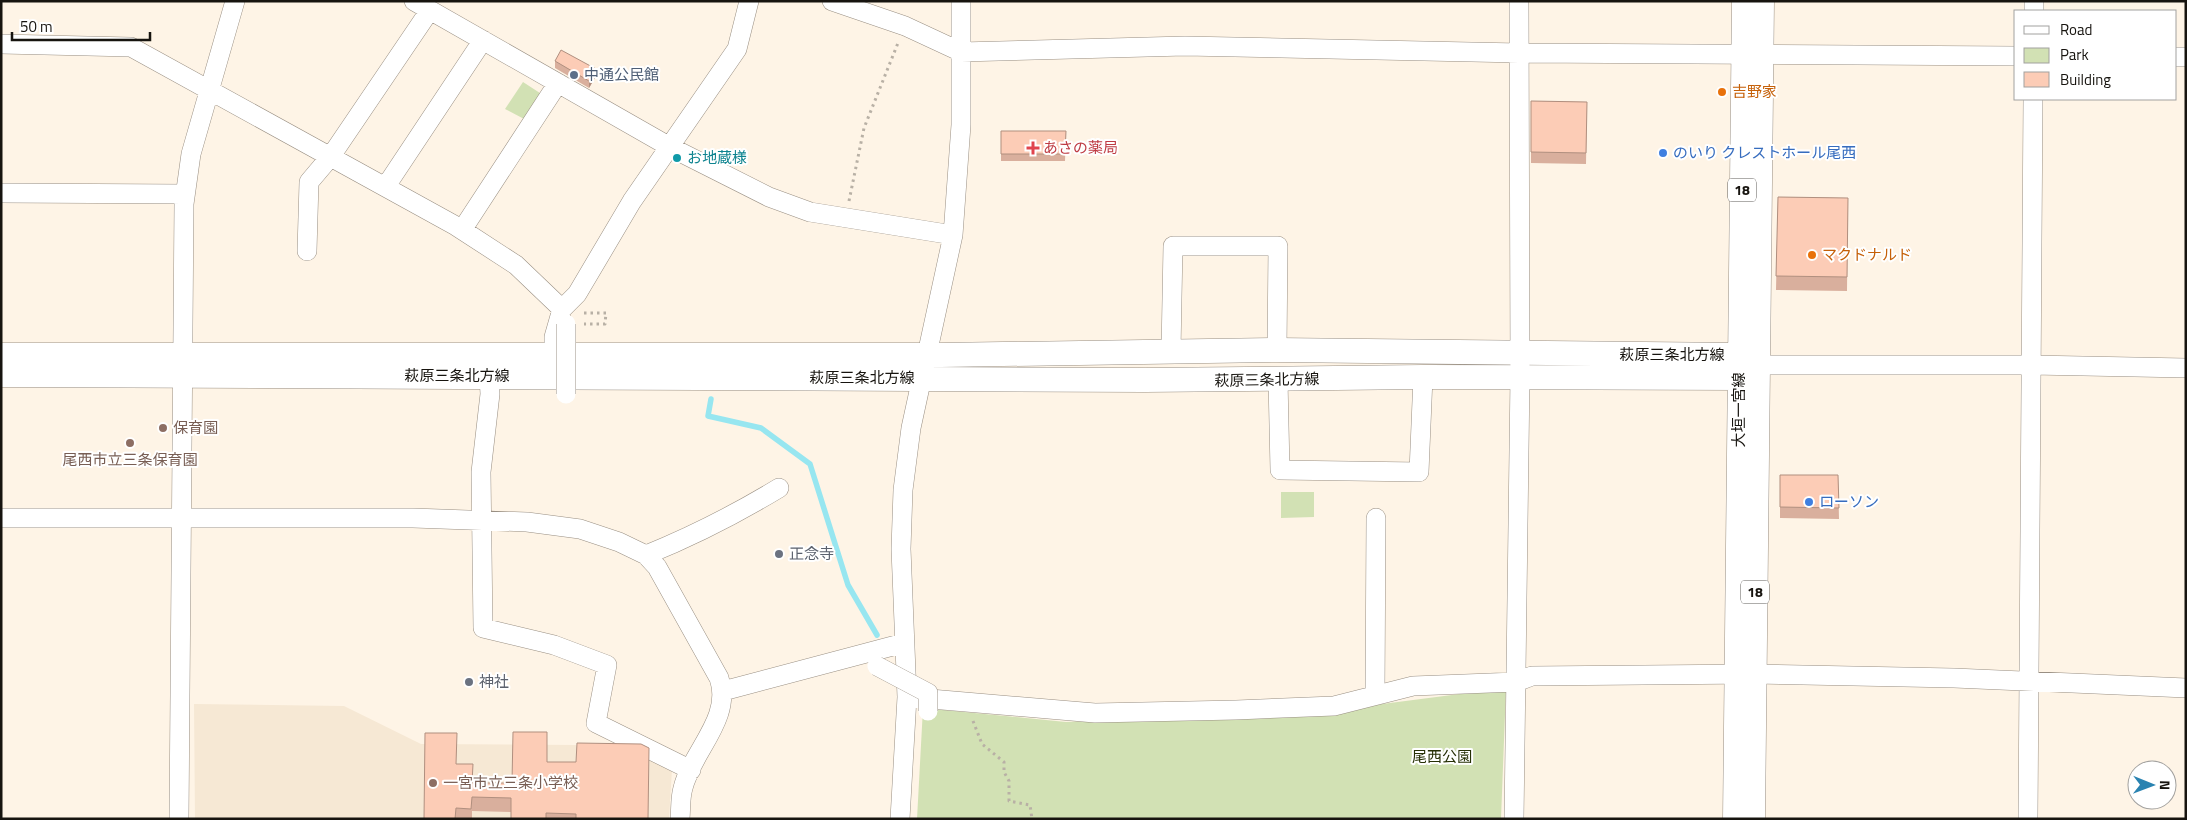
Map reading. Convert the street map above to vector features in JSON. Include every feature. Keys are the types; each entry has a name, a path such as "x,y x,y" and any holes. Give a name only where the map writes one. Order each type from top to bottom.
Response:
{"main road":[{"name":"大垣一宮線","path":"1744,1 1753,55"},
{"name":"大垣一宮線","path":"1753,819 1746,674 1746,366 1753,55 1762,1"},
{"name":"萩原三条北方線","path":"1,375 183,365 554,354 929,354 1277,350 1520,365 1746,366"},
{"name":"萩原三条北方線","path":"1,355 183,365 489,376 1278,380 1423,377 1520,365"},
{"name":"大垣一宮線","path":"1736,819 1746,674"}],"street":[{"path":"179,819 185,194 191,154 235,1"},
{"path":"554,354 554,337 568,315 576,294 632,201 738,48 749,1"},
{"path":"832,1 905,26 961,52 1185,46 1519,53 2014,56"},
{"path":"900,819 907,697 900,549 903,490 912,428 953,235 961,125 961,1"},
{"path":"1514,819 1520,365 1519,1"},
{"path":"307,251 309,182 331,156 422,6 670,147 769,197 810,212 953,235"},
{"path":"386,186 483,40"},
{"path":"1,44 132,48 208,91 386,186 462,230 516,266 568,315 566,394"},
{"path":"462,230 558,83"},
{"path":"2028,819 2033,100"},
{"path":"1,193 185,194"},
{"path":"1171,351 1173,246 1278,246 1277,350"},
{"path":"1746,366 2032,365 2186,368"},
{"path":"489,376 490,394 481,472 480,521 483,628 554,645 607,665 596,723 691,770"},
{"path":"1278,380 1280,470 1419,472 1423,377"},
{"path":"646,555 692,536 744,510 778,488"},
{"path":"1,518 413,518 527,522 580,529 619,542 646,555 657,567 719,678 724,691 716,721 683,788 680,819"},
{"path":"1375,694 1376,518"},
{"path":"724,691 904,643"},
{"path":"877,666 928,694 928,711"},
{"path":"907,697 1095,713 1334,706 1375,694 1413,686 1516,682 1532,676 1746,674 2186,688"}],"path":[{"path":"845,218 864,128 905,26"},
{"path":"606,313 605,324 568,315 606,313"},
{"path":"972,719 982,744 1004,762 1004,772 1009,781 1010,801 1030,805 1032,819"}],"shaded area":[{"name":"一宮市立三条小学校","path":"194,704 344,706 421,744 576,745 580,753 673,753 669,819 195,819"}],"green space":[{"path":"523,82 543,95 526,120 505,109"},
{"path":"1281,492 1314,492 1314,517 1281,518"},
{"name":"尾西公園","path":"1506,688 1501,819 917,819 923,708 1066,722 1359,707"}],"building":[{"path":"561,50 596,69 589,81 555,61"},
{"path":"1531,101 1587,102 1586,153 1531,152"},
{"path":"1001,131 1066,131 1065,154 1001,154"},
{"path":"1778,197 1848,198 1847,277 1776,276"},
{"name":"ローソン","path":"1780,475 1838,475 1839,508 1780,507"},
{"path":"513,732 547,732 547,762 576,762 577,743 641,744 649,748 648,819 576,819 576,814 546,813 546,819 511,819 511,798 472,797 471,809 456,808 455,819 424,819 425,733 457,733 456,764 473,764 472,783 512,783"}],"waterway":[{"path":"711,399 708,416 761,428 810,464 848,585 877,635"}],"place":[{"name":"中通公民館","path":"574,75"},
{"name":"吉野家","path":"1722,92"},
{"name":"あさの薬局","path":"1033,148"},
{"name":"のいり クレストホール尾西","path":"1663,153"},
{"name":"お地蔵様","path":"677,158"},
{"name":"マクドナルド","path":"1812,255"},
{"name":"保育園","path":"163,428"},
{"name":"尾西市立三条保育園","path":"130,443"},
{"name":"ローソン","path":"1809,502"},
{"name":"正念寺","path":"779,554"},
{"name":"神社","path":"469,682"},
{"name":"一宮市立三条小学校","path":"433,783"}]}
